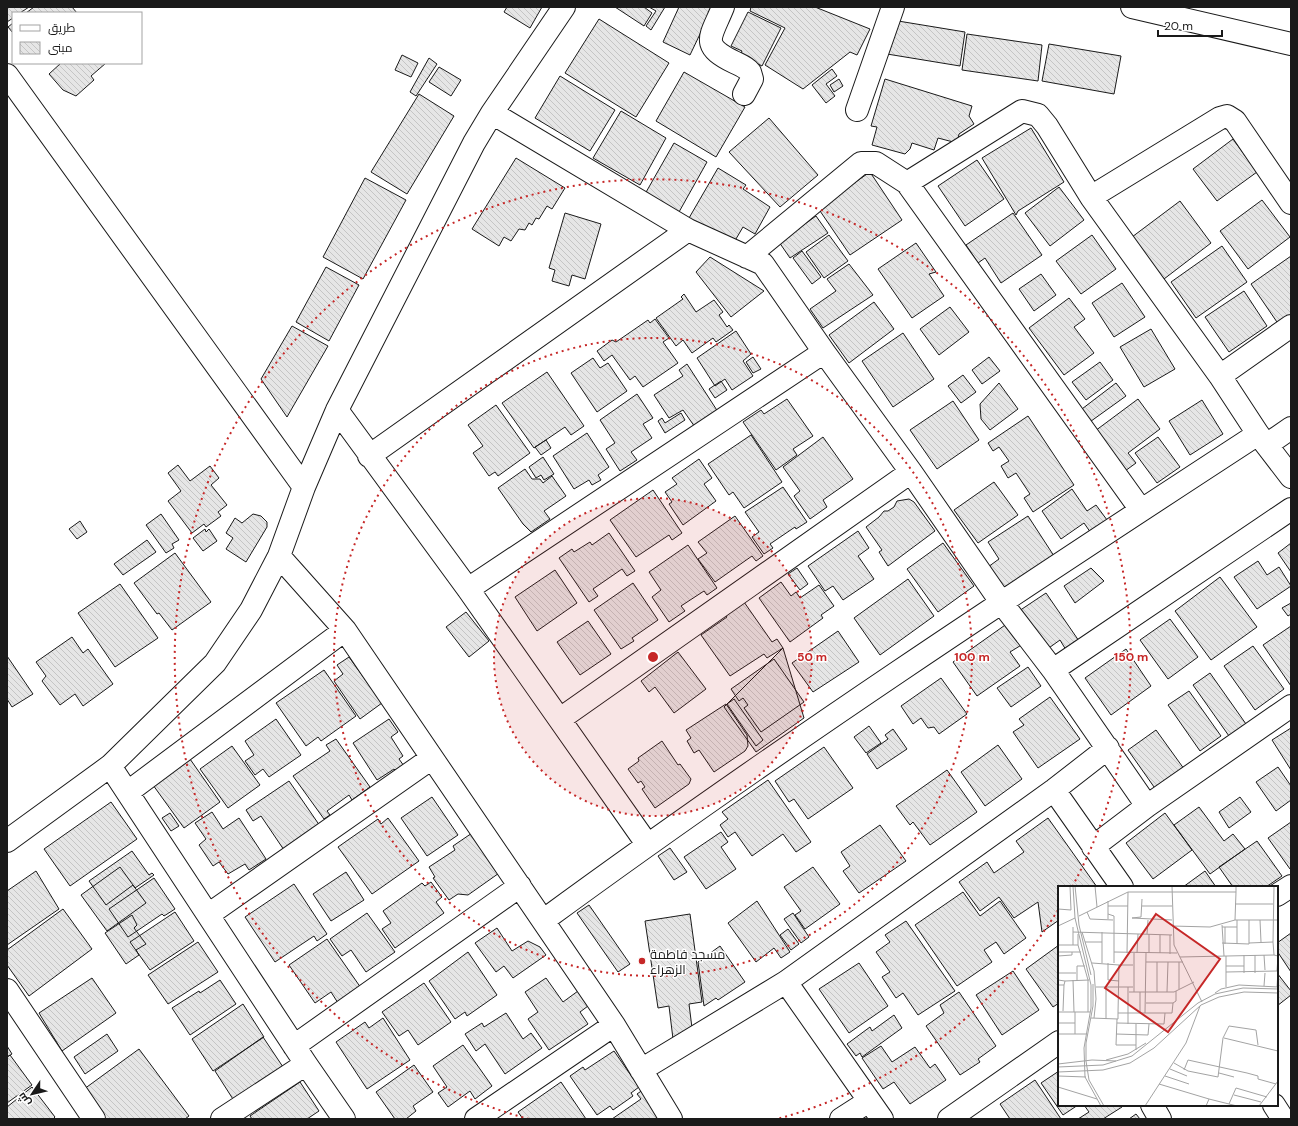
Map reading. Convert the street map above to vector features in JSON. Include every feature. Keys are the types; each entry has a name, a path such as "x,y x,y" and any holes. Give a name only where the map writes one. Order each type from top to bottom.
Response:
{"street":[{"path":"8,839 110,766 215,663 251,610 280,556 304,487 337,410 474,143 492,113 564,7"},
{"path":"723,7 711,36 712,46 718,54 750,72 752,79 744,94"},
{"path":"857,110 893,7"},
{"path":"1132,7 1281,41 1291,52"},
{"path":"7,75 304,487"},
{"path":"907,183 1022,111 1038,115 1047,126 1091,197 1291,477"},
{"path":"492,113 688,230 764,264 824,352 911,472 1001,602 1053,670 1147,806"},
{"path":"1091,197 1220,118 1227,116 1235,121 1291,203"},
{"path":"747,257 861,163 876,163 907,183 1141,510"},
{"path":"369,456 688,230"},
{"path":"1220,376 1291,326"},
{"path":"468,589 824,352"},
{"path":"337,410 369,456 468,589 647,844"},
{"path":"544,920 647,844 1001,602 1141,510 1263,439 1291,428"},
{"path":"560,719 911,472"},
{"path":"1053,670 1291,509"},
{"path":"280,556 345,630 544,920 614,1025 671,1119"},
{"path":"128,792 345,630"},
{"path":"1093,847 1147,806 1291,706"},
{"path":"641,1070 786,982 1054,790 1108,748"},
{"path":"208,915 432,758"},
{"path":"110,766 294,1046 344,1119"},
{"path":"1054,790 1121,886"},
{"path":"294,1046 520,886"},
{"path":"1278,894 1291,886"},
{"path":"786,982 882,1119"},
{"path":"7,990 94,1119"},
{"path":"476,1119 614,1025"},
{"path":"949,1119 1058,1043"},
{"path":"222,1119 306,1064"},
{"path":"841,1119 869,1101"},
{"path":"1153,1106 1160,1119"}],"building":[{"path":"7,7 29,7 22,12 12,12 12,19 7,22"},
{"path":"34,7 72,7 76,12 27,12"},
{"path":"507,7 542,7 530,28 504,12"},
{"path":"615,7 644,7 652,13 644,26"},
{"path":"649,7 665,7 651,30 646,26 656,11"},
{"path":"679,7 718,7 706,34 701,32 690,55 663,42"},
{"path":"751,7 815,7 870,29 857,55 850,52 803,89 765,65 785,28 750,11"},
{"path":"748,12 781,28 762,66 740,55 742,51 731,46"},
{"path":"599,19 669,63 636,117 565,73"},
{"path":"892,20 965,32 960,66 887,54"},
{"path":"12,24 12,32 8,27"},
{"path":"967,34 1042,45 1038,81 962,70"},
{"path":"1049,44 1121,56 1114,94 1042,81"},
{"path":"402,55 418,63 411,77 395,70"},
{"path":"429,58 437,64 416,96 410,92"},
{"path":"60,64 105,64 91,76 94,80 76,96 63,90 49,74"},
{"path":"439,67 461,80 451,96 429,82"},
{"path":"832,69 837,76 826,84 835,96 826,103 812,85"},
{"path":"684,72 745,107 716,157 656,121"},
{"path":"560,76 615,110 590,151 535,118"},
{"path":"839,79 843,86 834,92 830,85"},
{"path":"885,79 972,106 969,116 974,124 959,134 957,143 938,138 934,150 912,143 910,149 905,154 872,145 877,127 871,126"},
{"path":"419,94 454,116 407,194 371,172"},
{"path":"621,111 666,138 640,185 593,158"},
{"path":"769,118 818,175 780,207 729,152"},
{"path":"1031,128 1064,182 1018,211 1016,215 982,158"},
{"path":"1233,139 1257,172 1217,201 1193,169"},
{"path":"674,143 707,162 679,212 645,194"},
{"path":"516,158 565,188 552,209 547,206 539,219 536,218 532,225 529,223 525,230 519,229 511,241 504,237 499,246 472,229"},
{"path":"977,160 1004,199 965,226 938,186"},
{"path":"718,168 746,185 743,189 770,207 755,234 743,227 733,244 689,218"},
{"path":"870,172 902,220 850,255 818,208"},
{"path":"365,178 406,200 363,279 323,257"},
{"path":"1059,187 1084,220 1050,246 1025,213"},
{"path":"1262,200 1290,237 1248,269 1220,231"},
{"path":"1180,201 1211,243 1164,279 1132,237"},
{"path":"565,213 601,224 585,279 572,275 569,286 552,281 555,270 549,268"},
{"path":"1013,213 1042,255 1001,283 985,258 978,263 966,245"},
{"path":"816,216 828,233 790,258 779,242"},
{"path":"829,235 848,261 824,278 806,252"},
{"path":"1092,235 1116,269 1081,294 1056,261"},
{"path":"916,243 936,272 929,274 944,296 912,318 878,269"},
{"path":"1222,246 1247,282 1196,318 1171,282"},
{"path":"802,251 821,277 812,284 793,258"},
{"path":"1291,256 1291,317 1279,325 1251,284"},
{"path":"710,257 764,291 731,317 696,272"},
{"path":"849,264 873,295 823,328 810,309 836,291 827,279"},
{"path":"326,267 359,285 329,341 296,322"},
{"path":"1041,274 1056,295 1034,311 1019,289"},
{"path":"1122,283 1145,317 1114,337 1092,303"},
{"path":"1244,291 1267,326 1229,352 1205,317"},
{"path":"684,294 696,312 714,300 723,312 719,315 727,327 729,325 733,330 716,342 713,338 692,353 683,340 676,346 656,318 683,299 681,297"},
{"path":"1069,298 1085,319 1074,327 1094,353 1064,375 1029,328"},
{"path":"874,302 894,329 849,363 829,335"},
{"path":"950,307 969,332 939,355 920,329"},
{"path":"655,319 669,338 663,342 678,363 643,387 635,376 630,380 612,355 604,361 597,351 612,340 616,342 648,320 650,323"},
{"path":"292,326 328,346 287,417 261,379"},
{"path":"1151,329 1175,369 1144,387 1120,347"},
{"path":"736,331 751,354 743,361 753,376 732,390 725,379 715,386 697,358"},
{"path":"903,333 934,379 893,407 862,361"},
{"path":"753,357 761,369 753,373 746,362"},
{"path":"989,357 1000,371 982,384 972,370"},
{"path":"593,358 600,368 608,363 627,391 597,412 571,373"},
{"path":"1100,362 1113,380 1086,400 1072,382"},
{"path":"687,364 720,415 697,430 683,410 669,418 654,395 683,376 679,370"},
{"path":"547,372 584,426 571,435 565,427 534,448 502,403"},
{"path":"963,375 976,392 961,403 948,386"},
{"path":"721,381 727,390 715,398 709,389"},
{"path":"999,383 1018,409 990,430 981,419 980,404"},
{"path":"1116,383 1126,396 1087,424 1078,412"},
{"path":"637,394 653,418 643,424 652,438 631,452 637,460 620,471 606,449 615,443 600,420"},
{"path":"787,399 813,436 793,449 797,455 776,470 743,422 761,410 764,414"},
{"path":"1138,399 1160,429 1128,453 1136,463 1125,471 1095,431"},
{"path":"1202,400 1223,434 1190,455 1169,421"},
{"path":"953,401 979,440 937,469 910,430"},
{"path":"496,405 530,453 498,476 495,472 489,476 473,453 483,446 468,425"},
{"path":"681,413 685,420 665,433 658,421 662,418 665,423"},
{"path":"1028,416 1074,485 1033,512 1024,498 1030,494 1016,473 1008,478 1001,466 1009,461 999,447 993,451 988,443"},
{"path":"587,433 609,467 598,475 601,480 592,485 589,480 574,489 553,456"},
{"path":"751,435 782,482 744,508 733,492 729,495 708,464"},
{"path":"823,437 853,479 823,500 827,507 810,519 794,496 800,491 783,467"},
{"path":"1158,437 1180,467 1157,483 1135,453"},
{"path":"546,440 551,448 541,455 535,447"},
{"path":"543,457 554,474 544,480 541,475 536,478 529,467"},
{"path":"699,459 712,478 704,484 716,501 683,525 669,504 672,502 665,492 677,484 672,478"},
{"path":"178,465 190,481 210,466 219,478 211,485 227,505 218,512 221,516 206,527 204,524 192,533 168,501 181,491 168,473"},
{"path":"525,469 532,479 540,479 543,483 552,476 566,496 544,511 550,519 531,532 523,524 498,488"},
{"path":"994,482 1018,515 978,543 954,510"},
{"path":"783,487 807,522 796,529 795,527 770,544 773,548 764,554 752,537 759,532 745,512"},
{"path":"1072,489 1087,511 1096,505 1110,524 1093,536 1084,523 1061,539 1042,511"},
{"path":"653,490 682,533 672,540 669,535 636,557 610,520"},
{"path":"909,499 914,502 935,531 888,566 879,552 882,550 866,527 884,511 888,511 894,507 897,501"},
{"path":"161,514 179,540 172,544 174,548 166,553 146,525"},
{"path":"253,514 261,516 267,522 267,527 246,562 226,549 233,538 226,533 235,518 242,523"},
{"path":"735,516 763,556 756,561 752,556 715,582 698,559 707,553 698,542"},
{"path":"1028,516 1054,556 1003,589 988,567 999,559 988,542"},
{"path":"80,521 87,532 77,539 69,529"},
{"path":"205,529 206,532 209,529 217,541 203,551 193,538"},
{"path":"858,531 869,548 858,556 874,579 843,600 833,586 825,591 808,566"},
{"path":"609,533 635,571 627,576 622,569 593,589 598,596 589,602 559,558 572,549 574,552 590,542 592,545"},
{"path":"147,540 156,552 123,575 114,564"},
{"path":"943,543 974,586 938,612 907,569"},
{"path":"1291,543 1291,572 1278,553"},
{"path":"688,545 717,588 707,595 704,591 681,606 685,611 669,622 652,597 661,590 649,572"},
{"path":"175,553 211,602 172,630 159,613 157,614 134,583"},
{"path":"1258,561 1267,575 1279,567 1291,586 1257,609 1234,577"},
{"path":"797,568 808,584 800,590 788,574"},
{"path":"1091,568 1104,581 1075,603 1064,586"},
{"path":"555,570 577,603 537,631 515,597"},
{"path":"1220,577 1257,627 1211,660 1175,611"},
{"path":"908,579 934,616 880,655 854,618"},
{"path":"781,582 791,596 796,592 800,598 819,585 834,606 821,615 823,618 790,642 759,598"},
{"path":"633,583 658,620 632,638 634,641 621,649 594,610"},
{"path":"120,584 158,638 115,667 78,613"},
{"path":"1046,593 1079,641 1066,650 1060,640 1046,650 1019,611"},
{"path":"744,602 772,642 777,639 783,648 767,658 764,654 730,676 701,635 727,617 722,610"},
{"path":"1291,603 1291,614 1288,616 1282,608"},
{"path":"466,612 489,641 469,657 446,627"},
{"path":"1170,619 1198,657 1168,679 1140,640"},
{"path":"588,621 611,654 580,675 557,642"},
{"path":"1008,623 1023,644 1010,652 1020,666 977,696 953,662"},
{"path":"1291,626 1291,686 1263,645"},
{"path":"838,631 859,662 813,692 792,663"},
{"path":"72,637 83,653 88,649 113,684 83,706 75,694 60,705 42,681 46,676 36,662"},
{"path":"1253,646 1284,689 1255,710 1224,666"},
{"path":"783,648 804,718 756,752 724,707"},
{"path":"1126,649 1151,686 1111,715 1085,678"},
{"path":"678,652 706,689 674,713 655,687 649,692 641,681"},
{"path":"7,656 33,694 12,707 7,699"},
{"path":"349,657 382,703 360,719 334,681 343,674 337,665"},
{"path":"774,659 804,702 761,732 744,708 748,705 743,698 739,701 731,689"},
{"path":"1028,667 1041,686 1011,707 997,688"},
{"path":"324,670 356,716 321,741 318,737 306,746 276,703"},
{"path":"1210,673 1246,724 1229,736 1193,685"},
{"path":"941,678 967,714 939,734 934,727 928,728 921,718 913,724 901,706"},
{"path":"1189,691 1221,736 1200,751 1168,705"},
{"path":"1050,697 1080,739 1038,768 1013,732 1024,725 1019,719"},
{"path":"734,699 763,740 756,746 727,704"},
{"path":"726,704 747,735 748,746 745,751 714,772 699,750 694,753 687,741 691,738 686,730"},
{"path":"276,719 301,755 269,777 263,769 255,775 245,761 254,755 245,741"},
{"path":"389,719 398,732 391,737 403,756 399,759 404,766 396,771 394,769 377,780 353,743"},
{"path":"869,726 881,743 866,753 854,737"},
{"path":"1291,728 1291,770 1272,740"},
{"path":"893,729 907,749 877,769 867,754 888,739 885,735"},
{"path":"1156,730 1187,773 1159,794 1128,750"},
{"path":"336,739 370,787 352,800 349,795 327,811 330,815 324,819 293,776 330,751 326,745"},
{"path":"662,741 678,765 680,764 691,779 689,784 655,808 642,789 645,787 641,781 638,783 628,769 639,761 638,758"},
{"path":"998,745 1022,779 985,806 961,772"},
{"path":"232,746 260,785 228,808 200,769"},
{"path":"824,747 853,788 808,819 794,799 789,802 775,781"},
{"path":"190,759 220,802 184,828 153,785"},
{"path":"1278,767 1291,786 1291,800 1276,811 1256,782"},
{"path":"947,770 977,812 930,845 913,822 910,825 896,806"},
{"path":"768,780 811,842 796,852 783,834 752,856 735,832 728,837 720,825 728,819 722,812"},
{"path":"289,781 320,826 284,850 261,816 253,821 246,810"},
{"path":"432,797 458,835 427,856 401,818"},
{"path":"1240,797 1251,812 1229,828 1219,812"},
{"path":"111,802 137,839 70,886 44,849"},
{"path":"1199,807 1224,841 1233,834 1245,849 1210,874 1174,825"},
{"path":"212,812 223,829 239,818 266,859 249,870 245,864 228,874 219,862 213,866 199,845 206,839 195,823"},
{"path":"170,813 179,826 171,831 162,818"},
{"path":"1165,813 1192,850 1153,879 1126,843"},
{"path":"388,818 419,861 372,894 338,847 378,819 381,824"},
{"path":"1048,818 1096,886 1058,886 1058,921 1042,932 1038,902 1014,918 999,897 980,911 959,882 987,862 994,873 1024,852 1016,841"},
{"path":"1291,822 1291,869 1290,869 1268,838"},
{"path":"880,825 906,861 859,893 843,871 850,866 841,852"},
{"path":"475,831 502,871 468,895 458,894 449,900 433,878 435,877 429,867 455,850 453,846"},
{"path":"721,832 728,842 721,847 736,869 706,889 684,857"},
{"path":"1257,841 1282,876 1267,886 1232,886 1219,867"},
{"path":"670,848 687,872 674,880 658,856"},
{"path":"132,851 149,875 152,873 154,875 135,888 133,885 106,905 89,881"},
{"path":"120,867 146,903 107,931 81,895"},
{"path":"813,867 840,904 805,929 795,915 801,911 784,887"},
{"path":"36,871 59,909 7,945 7,891"},
{"path":"1205,871 1215,886 1184,886"},
{"path":"346,872 364,900 331,921 313,894"},
{"path":"154,878 175,909 164,916 162,914 128,937 109,909"},
{"path":"431,882 442,897 436,902 444,913 395,948 382,929 391,923 383,911 422,883 425,886"},
{"path":"294,884 327,934 317,941 314,936 275,962 245,917"},
{"path":"963,892 980,916 1000,901 1026,938 1004,954 996,942 984,950 992,962 957,986 915,925"},
{"path":"757,901 790,952 781,958 774,948 756,962 728,923"},
{"path":"589,905 630,964 618,972 577,913"},
{"path":"63,909 92,949 29,996 7,965 7,950"},
{"path":"175,912 194,941 150,970 130,942"},
{"path":"367,913 395,952 366,972 351,950 342,956 330,939"},
{"path":"793,913 809,937 801,943 784,919"},
{"path":"690,914 702,1002 689,1004 693,1036 673,1039 669,1006 658,1008 645,921"},
{"path":"132,915 137,925 134,928 146,944 136,950 139,955 126,964 105,933"},
{"path":"906,921 955,991 918,1015 903,993 896,998 882,977 890,972 876,952 890,942 885,935"},
{"path":"497,928 512,951 528,941 540,947 546,955 513,978 504,966 496,972 475,943"},
{"path":"788,929 799,944 791,950 780,935"},
{"path":"1291,933 1291,972 1278,952 1278,942"},
{"path":"327,939 361,988 338,1003 331,992 315,1003 289,965"},
{"path":"198,942 218,972 168,1004 148,975"},
{"path":"720,946 745,982 718,1000 716,998 704,1006 698,962"},
{"path":"1058,946 1058,1004 1053,1007 1026,969"},
{"path":"468,952 497,995 467,1016 465,1012 455,1019 429,981"},
{"path":"859,963 888,1006 849,1033 819,989"},
{"path":"1013,971 1039,1010 1002,1035 976,995"},
{"path":"1278,974 1291,991 1291,995 1278,1005"},
{"path":"92,978 116,1013 62,1051 39,1013"},
{"path":"546,978 563,1002 578,991 588,1006 580,1012 588,1024 549,1050 528,1019 538,1012 525,992"},
{"path":"220,980 236,1004 190,1035 172,1008"},
{"path":"424,983 451,1022 418,1045 408,1030 399,1036 382,1012"},
{"path":"959,992 996,1046 978,1059 980,1062 960,1075 926,1026 944,1013 940,1005"},
{"path":"243,1004 264,1037 213,1071 192,1039"},
{"path":"506,1013 523,1039 531,1033 542,1048 505,1074 485,1044 476,1051 465,1034 482,1023 484,1027"},
{"path":"894,1015 902,1028 862,1057 860,1053 856,1056 847,1044 870,1027 872,1031"},
{"path":"383,1018 410,1060 367,1089 336,1042 365,1022 369,1028"},
{"path":"107,1034 118,1051 85,1074 74,1057"},
{"path":"263,1037 287,1073 238,1107 215,1071"},
{"path":"463,1045 492,1086 475,1099 470,1091 448,1107 438,1093 447,1087 433,1066"},
{"path":"7,1046 12,1054 7,1057"},
{"path":"881,1046 892,1062 915,1047 930,1068 935,1064 946,1080 910,1104 894,1082 883,1089 862,1058"},
{"path":"139,1049 189,1116 185,1119 100,1119 80,1092"},
{"path":"614,1051 639,1087 631,1093 633,1096 613,1110 610,1106 597,1115 570,1076 583,1067 585,1070"},
{"path":"10,1055 32,1085 7,1103 7,1057"},
{"path":"414,1065 433,1092 413,1106 416,1111 406,1119 395,1119 376,1092"},
{"path":"1058,1072 1058,1106 1076,1106 1063,1115 1041,1083"},
{"path":"1035,1080 1061,1119 1010,1119 1000,1104"},
{"path":"300,1082 319,1111 307,1119 252,1119 250,1116"},
{"path":"561,1082 586,1119 523,1119 518,1112"},
{"path":"32,1087 55,1117 53,1119 7,1119 7,1107"},
{"path":"647,1087 669,1119 612,1119 641,1099 637,1094"},
{"path":"1085,1106 1122,1107 1103,1119 1078,1119 1089,1112"},
{"path":"1136,1114 1140,1119 1129,1119"}],"place":[{"name":"مسجد فاطمة الزهراء","path":"642,961"}]}
